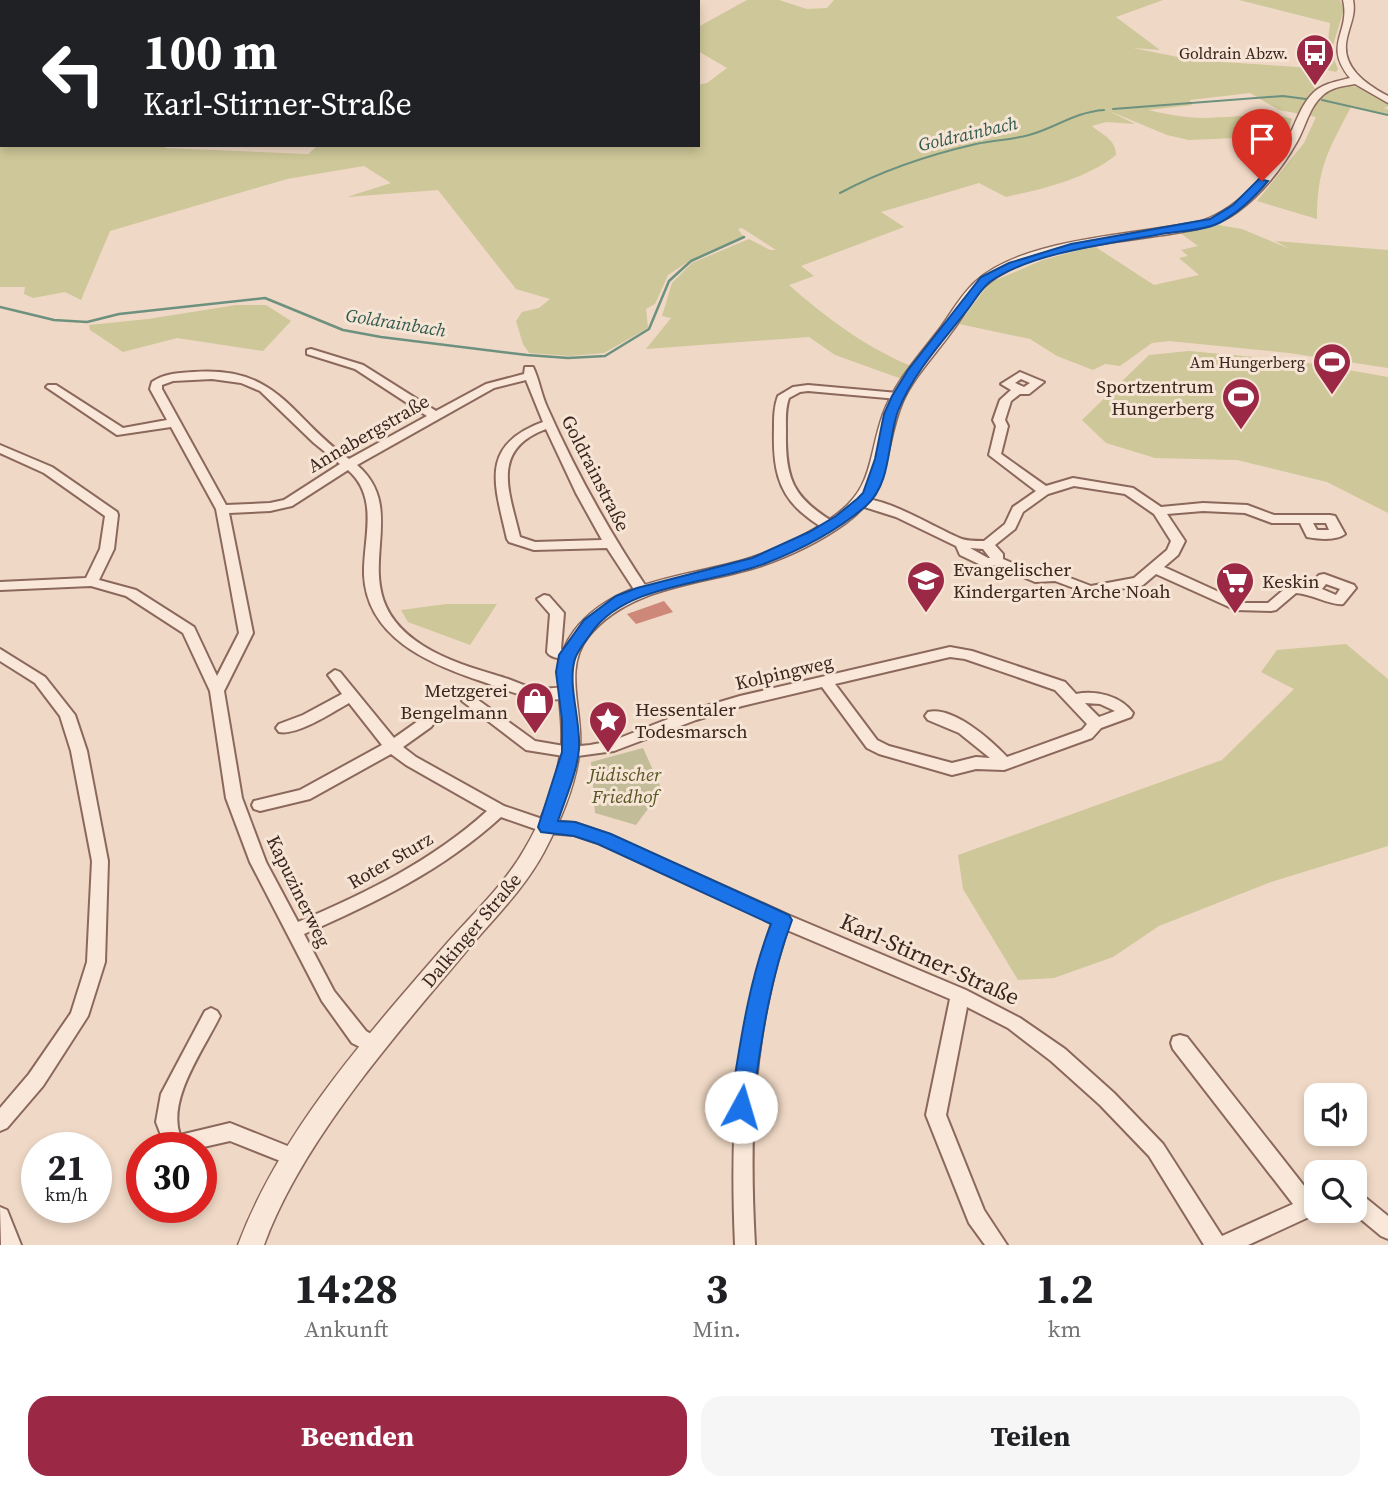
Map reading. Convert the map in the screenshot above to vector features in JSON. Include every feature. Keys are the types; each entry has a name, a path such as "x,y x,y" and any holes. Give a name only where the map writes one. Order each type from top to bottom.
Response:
{"street":[{"path":"1348,0 1348,21 1339,49 1340,59 1358,80 1388,100"},
{"path":"544,599 557,613 554,652 568,655 590,624 621,600 642,591 757,561 830,526 869,495 882,459 890,414 898,396 912,372 985,279 1013,265 1075,247 1196,226 1226,215 1252,194 1273,169 1294,137 1313,98 1325,88 1358,80"},
{"path":"311,352 359,368 435,416"},
{"name":"Annabergstraße","path":"222,509 270,507 288,503 349,464 490,386 530,371"},
{"name":"Goldrainstraße","path":"530,371 549,424 586,504 609,544 642,591"},
{"path":"216,691 246,633 222,509 156,389 156,384 165,379 208,376 242,380 262,388 324,446 358,471 370,491 373,510 371,589 378,609 392,628 410,643 439,660 534,693 566,693"},
{"path":"52,387 121,432 173,423"},
{"path":"830,526 819,520 783,482 779,458 784,396 797,389 808,388 898,396"},
{"path":"1019,389 1006,400 999,420 1002,426 995,455 1044,491"},
{"path":"549,424 518,436 510,443 506,453 501,470 502,483 514,539 534,546 609,544"},
{"path":"0,449 48,470 112,515 107,549 91,582"},
{"path":"862,502 901,514 962,544 987,545 1010,526 1018,510 1044,491 1073,482 1120,488 1159,511 1178,541 1173,552 1138,582 1090,590 1058,578 1035,578 997,561 986,562 965,552 962,544"},
{"path":"1159,511 1180,508 1247,509 1272,519 1304,519"},
{"path":"987,545 996,554 997,561"},
{"path":"1155,568 1241,607 1271,607 1293,589 1313,590"},
{"name":"Kapuzinerweg","path":"0,586 91,582 131,593 189,630 216,691 234,798 258,862 328,996 359,1037 374,1046"},
{"name":"Kolpingweg","path":"470,701 531,746 570,752 614,747 691,716 740,701 950,652 967,654 1060,686 1096,724"},
{"path":"0,654 40,680 67,715 79,751 100,861 96,962 79,1016 36,1080 0,1122"},
{"name":"Dalkinger Straße","path":"251,1245 268,1201 293,1157 374,1046 512,885 547,827 570,752 571,720 564,672 568,655"},
{"name":"Karl-Stirner-Straße","path":"335,675 392,747 454,787 498,810 547,827 575,829 604,839 782,920 960,995 1014,1023 1058,1055 1107,1099 1156,1150 1216,1245"},
{"path":"826,682 872,744 884,751 952,769 976,764 1004,764 1087,734 1096,724 1126,713 1117,704 1084,697 1074,700"},
{"path":"284,728 308,719 351,696"},
{"path":"933,716 960,725 978,735 1004,764"},
{"path":"260,805 303,795 392,747 426,723"},
{"name":"Roter Sturz","path":"294,931 350,907 426,866 479,829 498,810"},
{"path":"745,1245 741,1107 746,1062 768,957 782,920"},
{"path":"960,995 936,1115 976,1216 997,1245"},
{"path":"211,1016 171,1094 166,1122 174,1145 230,1132 293,1157"},
{"path":"1180,1043 1304,1195"},
{"path":"1225,1245 1304,1209"},
{"path":"1367,1212 1388,1229"},
{"path":"0,1217 11,1245"}],"shaded area":[{"path":"747,0 779,0 807,9 827,8 834,0 1163,0 1116,17 1160,50 1133,48 1193,60 1313,68 1308,79 1317,88 1311,93 1320,96 1339,86 1355,86 1388,103 1388,107 1383,108 1388,109 1388,116 1351,107 1325,160 1319,186 1317,219 1257,201 1304,143 1316,117 1279,110 1250,93 1190,100 1192,105 1148,110 1197,118 1286,117 1292,119 1286,136 1189,140 1167,135 1107,110 1135,124 1106,122 1092,126 1111,141 1116,155 1078,177 1006,197 979,183 881,212 904,227 801,266 814,276 789,285 847,331 911,366 902,379 835,355 809,337 646,349 671,318 662,316 672,283 692,263 749,239 770,250 776,250 742,228 738,229 743,236 689,261 668,275 655,304 646,309 648,328 604,353 570,356 529,353 523,344 516,321 522,312 539,308 550,299 516,289 438,190 347,197 391,183 364,166 287,179 110,231 81,300 65,292 33,298 24,294 25,287 0,287 0,147 166,147 308,154 316,147 700,147 700,85 707,83 727,68 700,52 700,26"},
{"path":"1239,0 1340,0 1344,9 1331,52 1338,69 1336,72 1322,69 1326,60 1330,23"},
{"path":"1218,225 1242,229 1290,249 1275,241 1388,250 1388,368 1289,353 1169,341 1152,343 1120,366 1105,364 1093,370 1057,356 1030,339 959,324 989,283 1043,260 1094,246 1154,285 1199,275 1179,258 1188,256 1181,250 1198,246 1179,232"},
{"path":"236,305 266,305 291,321 263,351 177,338 123,352 90,330 89,325 148,319"},
{"name":"Sportzentrum Hungerberg","path":"1189,351 1297,361 1388,377 1388,513 1327,482 1237,460 1155,458 1106,443 1082,420 1149,355"},
{"path":"446,604 497,604 470,645 408,622 401,610"},
{"path":"1346,644 1388,679 1388,846 1271,882 1159,926 1113,957 1054,978 1018,980 963,889 958,855 1222,760 1294,689 1261,672 1277,650"}],"green space":[{"name":"Jüdischer Friedhof","path":"643,748 662,790 636,825 595,813 591,762"}],"building":[{"path":"664,601 673,612 636,624 627,614"}],"waterway":[{"name":"Goldrainbach","path":"1113,109 1283,96 1306,99"},
{"name":"Goldrainbach","path":"1322,100 1388,115"},
{"name":"Goldrainbach","path":"840,193 889,170 923,158 976,144 1029,135 1074,117 1104,110"},
{"name":"Goldrainbach","path":"0,307 54,320 87,322 119,314 265,298 343,330 381,337 527,355 568,358 605,356 649,329 669,281 691,261 744,237"}],"place":[{"name":"Goldrain Abzw.","path":"1315,87"},
{"name":"Am Hungerberg","path":"1332,396"},
{"name":"Sportzentrum Hungerberg","path":"1241,431"},
{"name":"Evangelischer Kindergarten Arche Noah","path":"926,614"},
{"name":"Keskin","path":"1235,615"},
{"name":"Metzgerei Bengelmann","path":"535,735"},
{"name":"Hessentaler Todesmarsch","path":"608,754"}],"route":[{"path":"741,1107 755,1011 768,957 782,920 604,839 575,829 547,827 570,752 571,720 564,672 568,655 578,637 621,600 642,591 757,561 814,535 841,519 862,502 869,495 882,459 890,414 898,396 912,372 985,279 1013,265 1075,247 1213,222 1237,207 1262,181"}]}
